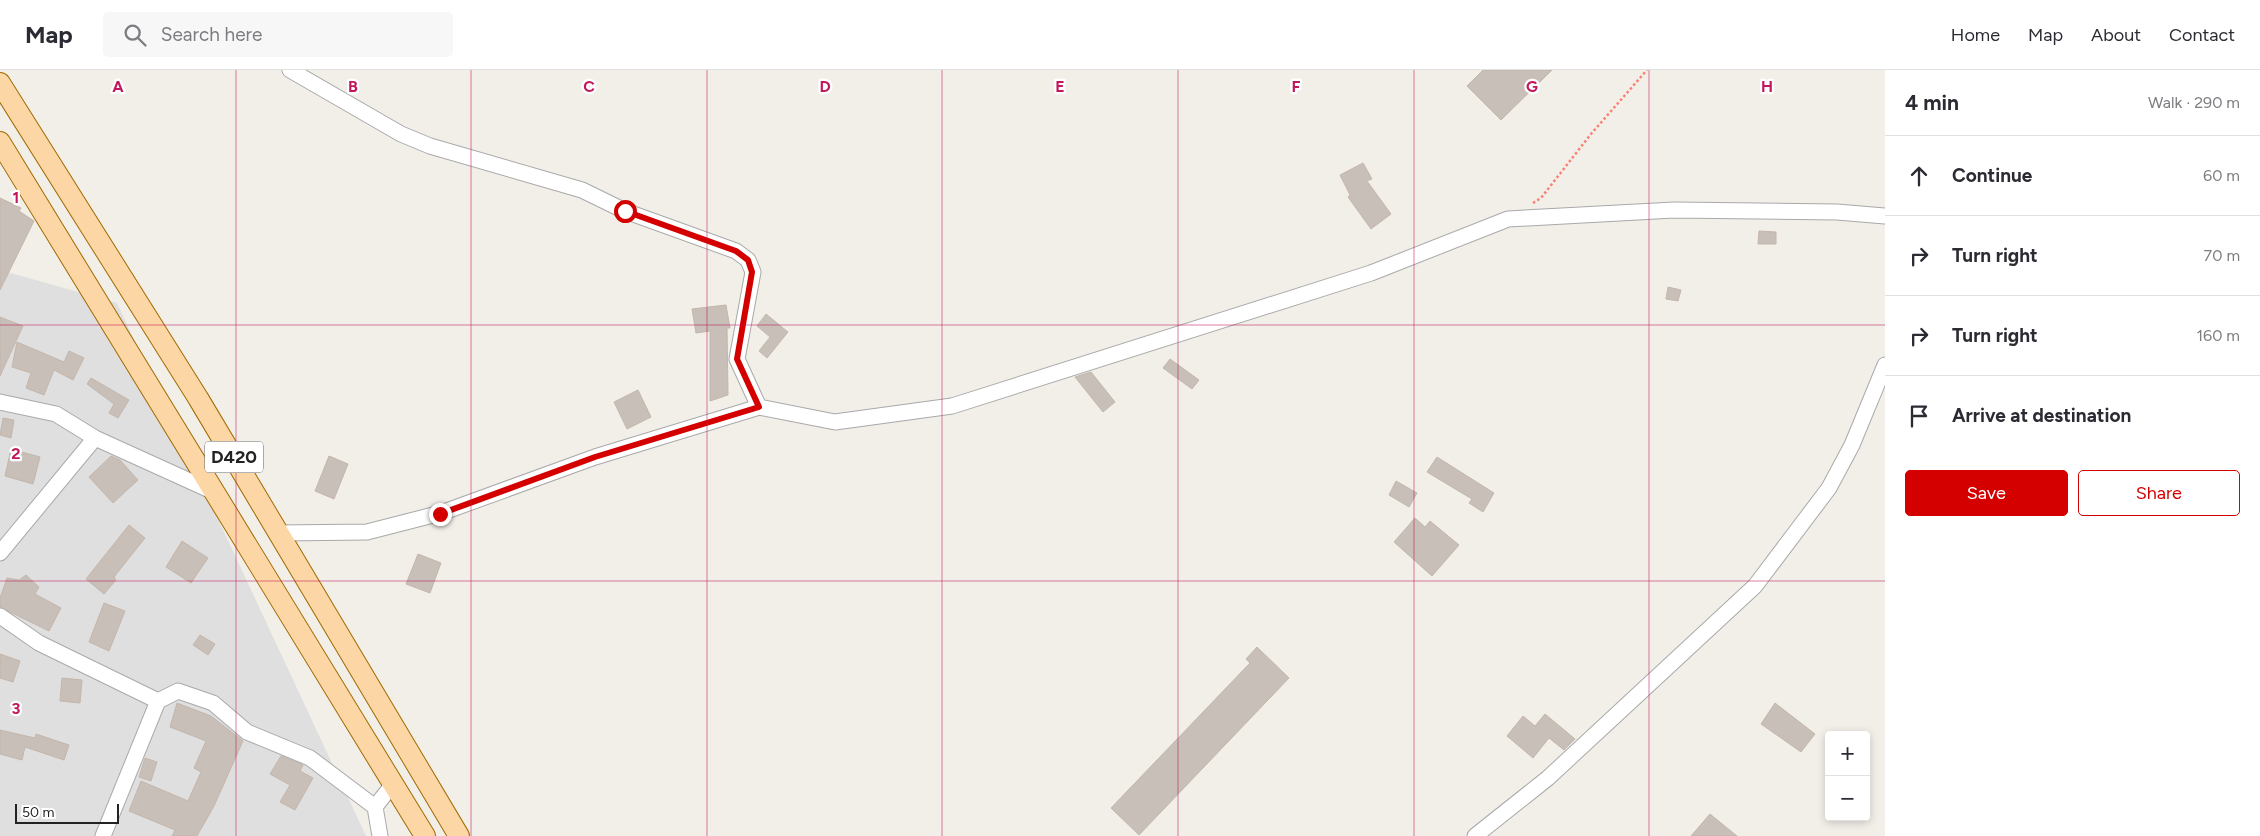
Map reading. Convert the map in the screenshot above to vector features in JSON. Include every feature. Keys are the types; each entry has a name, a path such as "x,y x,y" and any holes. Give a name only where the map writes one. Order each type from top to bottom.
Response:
{"main road":[{"name":"D420","path":"0,83 198,398 459,836"},
{"name":"D420","path":"0,142 425,836"}],"street":[{"path":"290,70 400,134 430,146 582,190 625,211 736,251 748,260 752,272 737,359 759,407"},
{"path":"279,533 367,532 440,514 595,457 759,407 835,422 952,406 1371,273 1508,218 1674,210 1837,212 1885,216"},
{"path":"1475,836 1548,778 1755,586 1829,488 1852,445 1885,365"},
{"path":"0,402 56,414 95,438 214,492"},
{"path":"0,553 95,438"},
{"path":"0,616 39,643 158,701"},
{"path":"103,836 158,701 178,691 213,702 247,732 310,758 375,807 380,836"},
{"path":"375,807 393,784"}],"path":[{"path":"1533,203 1541,198 1591,134 1648,70"}],"shaded area":[{"path":"0,270 117,303 366,836 0,836"}],"building":[{"path":"1483,70 1552,70 1501,120 1467,86"},
{"path":"1363,163 1372,179 1367,181 1391,214 1371,229 1348,197 1350,195 1340,175"},
{"path":"0,198 21,208 19,211 34,221 0,290"},
{"path":"1759,231 1776,232 1776,244 1758,244"},
{"path":"1668,287 1681,290 1678,301 1666,299"},
{"path":"726,305 730,328 727,328 728,395 710,401 710,331 696,333 692,309"},
{"path":"766,314 788,332 767,358 759,351 770,337 757,326"},
{"path":"0,317 23,326 0,376"},
{"path":"17,342 64,362 69,351 84,358 73,380 54,370 44,395 26,388 31,373 12,367"},
{"path":"1170,359 1199,380 1192,389 1163,368"},
{"path":"1091,372 1115,402 1103,412 1075,377"},
{"path":"91,378 129,400 118,418 109,413 114,404 87,384"},
{"path":"638,390 651,417 627,429 614,402"},
{"path":"3,418 14,420 11,438 0,435"},
{"path":"11,449 40,457 33,484 5,476"},
{"path":"111,456 120,460 138,480 113,503 89,477"},
{"path":"329,456 348,464 334,499 315,491"},
{"path":"1437,457 1494,493 1483,512 1469,503 1472,499 1427,472"},
{"path":"1396,481 1417,493 1409,507 1389,495"},
{"path":"1415,518 1425,527 1430,521 1459,545 1432,576 1394,542"},
{"path":"129,525 145,538 114,577 116,580 104,594 86,579"},
{"path":"182,541 208,558 191,583 166,567"},
{"path":"418,554 441,563 430,593 406,584"},
{"path":"26,575 39,587 35,594 61,608 49,631 0,607 0,598 7,578 19,580"},
{"path":"104,603 125,611 109,651 89,642"},
{"path":"200,635 215,644 208,655 193,645"},
{"path":"1257,647 1289,678 1139,835 1111,808 1250,663 1246,659"},
{"path":"0,654 20,661 13,682 0,678"},
{"path":"62,678 82,680 80,703 60,701"},
{"path":"177,703 211,716 243,741 214,806 197,836 172,836 175,830 129,811 141,781 188,801 201,772 194,768 206,741 170,727"},
{"path":"1775,703 1815,734 1801,752 1761,724"},
{"path":"1545,714 1575,739 1564,750 1549,738 1533,758 1507,736 1523,716 1535,726"},
{"path":"0,730 35,738 36,734 69,745 64,760 25,747 22,760 0,754"},
{"path":"281,756 303,765 300,771 313,778 295,810 280,802 290,785 270,774"},
{"path":"145,758 157,762 151,781 139,777"},
{"path":"1710,814 1737,836 1691,836"}],"route":[{"path":"440,514 595,457 759,407 737,359 752,272 748,260 736,251 625,211"}]}
